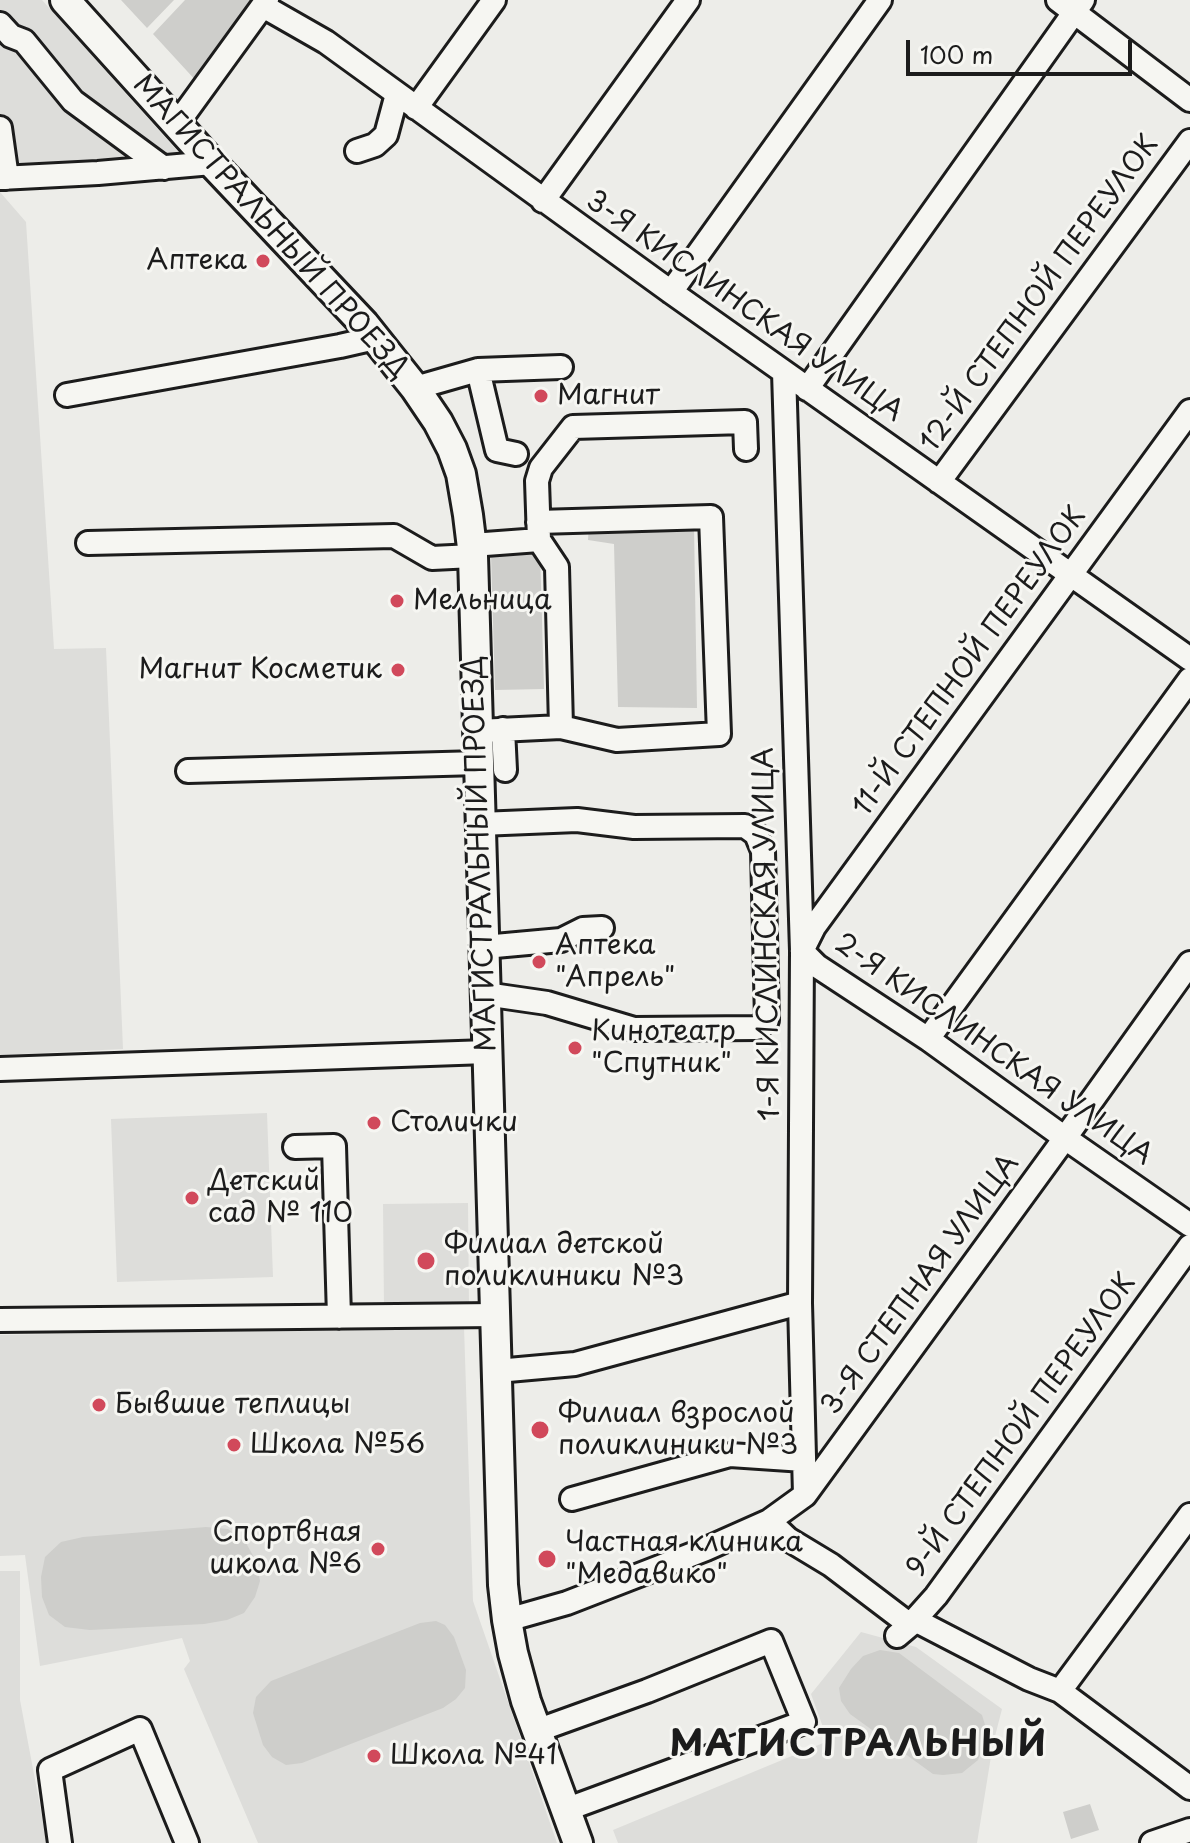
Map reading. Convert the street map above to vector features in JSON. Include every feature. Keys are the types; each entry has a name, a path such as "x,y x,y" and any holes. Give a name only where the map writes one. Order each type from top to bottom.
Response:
{"main road":[{"name":"МАГИСТРАЛЬНЫЙ ПРОЕЗД","path":"73,3 212,163 375,338 438,422 461,474 472,550 492,766 480,824 503,1585 507,1620 526,1701 578,1843"}],"street":[{"path":"416,108 494,0"},
{"path":"543,201 688,0"},
{"path":"671,292 880,0"},
{"path":"177,124 265,3"},
{"name":"3-Я КИСЛИНСКАЯ УЛИЦА","path":"265,3 326,42 543,201 1190,659"},
{"path":"807,389 1072,4 1190,100"},
{"path":"0,24 11,36 24,41 73,101 164,168"},
{"path":"357,151 375,145 386,135 397,94"},
{"path":"0,128 3,178 212,163"},
{"name":"12-Й СТЕПНОЙ ПЕРЕУЛОК","path":"939,482 1190,141"},
{"path":"67,395 375,338"},
{"path":"415,388 478,370 561,367"},
{"path":"478,370 497,450 516,454"},
{"name":"1-Я КИСЛИНСКАЯ УЛИЦА","path":"784,372 802,951 800,1303 805,1495"},
{"name":"11-Й СТЕПНОЙ ПЕРЕУЛОК","path":"802,951 814,927 1190,411"},
{"path":"561,727 557,567 539,531 537,481 541,468 573,427 745,422 746,449"},
{"path":"88,543 394,536 432,558 539,531 711,517 719,734 617,740 561,727 490,730"},
{"path":"928,1039 1190,679"},
{"path":"188,771 492,766"},
{"path":"480,824 577,820 634,827 745,826 756,834 763,851 767,1020 757,1028 634,1029 547,1003 485,994"},
{"path":"484,947 561,940 583,929 602,928"},
{"name":"2-Я КИСЛИНСКАЯ УЛИЦА","path":"802,951 817,966 928,1039 1190,1225"},
{"name":"3-Я СТЕПНАЯ УЛИЦА","path":"507,1620 567,1603 706,1549 769,1521 805,1495 1190,963"},
{"path":"0,1069 487,1052"},
{"path":"295,1147 334,1146 339,1317"},
{"name":"9-Й СТЕПНОЙ ПЕРЕУЛОК","path":"907,1627 936,1596 1190,1246"},
{"path":"497,1371 575,1364 800,1303"},
{"path":"0,1320 496,1315"},
{"path":"572,1499 730,1455 804,1460"},
{"path":"1060,1691 1190,1515"},
{"path":"769,1521 788,1539 831,1565 907,1627 1060,1691 1190,1787"},
{"path":"536,1731 771,1641 804,1722 565,1810"},
{"path":"60,1843 50,1770 140,1729 187,1843"},
{"path":"1152,1843 1190,1830"}],"shaded area":[{"path":"0,0 42,0 190,165 0,178"},
{"path":"121,0 174,0 147,28"},
{"path":"185,0 255,0 198,83 153,34"},
{"path":"0,192 26,222 54,649 106,648 123,1049 0,1055"},
{"path":"589,524 694,526 697,708 618,707 614,544 588,540"},
{"path":"540,551 544,689 495,690 491,554"},
{"name":"Детский сад № 110","path":"267,1113 273,1277 117,1282 111,1119"},
{"name":"Филиал детской поликлиники №3","path":"468,1203 469,1307 384,1308 383,1204"},
{"name":"Школа №56","path":"464,1327 473,1601 557,1843 258,1843 184,1669 190,1661 182,1638 40,1666 25,1555 0,1556 0,1335"},
{"path":"206,1527 228,1529 246,1543 256,1561 260,1581 255,1597 244,1613 204,1624 90,1630 65,1627 49,1615 42,1597 41,1577 45,1557 61,1542 83,1537"},
{"path":"0,1571 20,1571 20,1700 47,1843 0,1843"},
{"path":"436,1621 445,1625 454,1637 466,1670 465,1688 456,1699 443,1708 302,1763 286,1765 272,1757 263,1745 253,1713 256,1697 271,1681 420,1623"},
{"path":"861,1632 916,1647 1002,1709 993,1744 977,1843 618,1843 613,1830 828,1741 811,1694"},
{"path":"880,1650 899,1653 982,1715 986,1742 978,1760 962,1773 933,1774 850,1714 841,1701 839,1688 851,1669 863,1656"},
{"path":"1090,1804 1099,1830 1071,1839 1063,1812"}],"place":[{"name":"Аптека","path":"263,261"},
{"name":"Магнит","path":"541,396"},
{"name":"Мельница","path":"397,601"},
{"name":"Магнит Косметик","path":"398,670"},
{"name":"Аптека \"Апрель\"","path":"539,962"},
{"name":"Кинотеатр \"Спутник\"","path":"575,1048"},
{"name":"Столички","path":"374,1123"},
{"name":"Детский сад № 110","path":"192,1198"},
{"name":"Филиал детской поликлиники №3","path":"426,1261"},
{"name":"Бывшие теплицы","path":"99,1405"},
{"name":"Филиал взрослой поликлиники №3","path":"540,1430"},
{"name":"Школа №56","path":"234,1445"},
{"name":"Спортвная школа №6","path":"378,1549"},
{"name":"Частная клиника \"Медавико\"","path":"547,1559"},
{"name":"Школа №41","path":"374,1756"}],"district":[{"name":"МАГИСТРАЛЬНЫЙ","path":"859,1746"}]}
